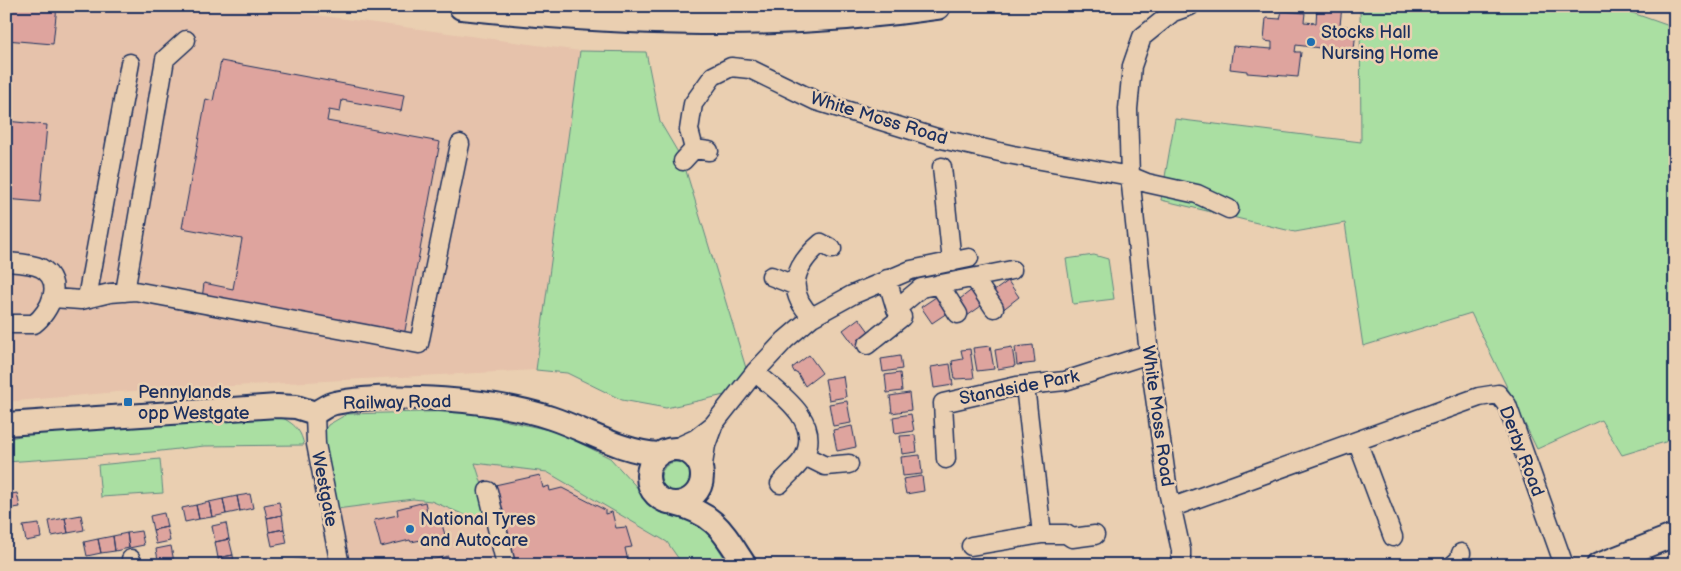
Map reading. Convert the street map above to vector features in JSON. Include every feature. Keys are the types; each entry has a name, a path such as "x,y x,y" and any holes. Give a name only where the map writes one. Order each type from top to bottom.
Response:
{"highway":[{"path":"462,6 553,16 668,22 788,20 937,6"}],"main road":[{"name":"Railway Road","path":"315,413 334,403 365,400 459,401 520,409 549,416 635,451 666,452"},
{"path":"6,424 277,406 296,407 315,413"},
{"name":"Railway Road","path":"606,440 649,483"},
{"path":"721,530 702,475 693,456 687,452 666,452 650,467 649,483 659,498 704,513 721,530 745,565"},
{"path":"676,504 690,499 700,487 702,475"},
{"path":"1598,565 1675,535"}],"street":[{"name":"White Moss Road","path":"1181,565 1181,550 1168,491 1149,354 1130,176 1128,109 1132,66 1142,37 1173,12 1190,6"},
{"path":"125,292 165,58 186,40"},
{"path":"87,298 130,62"},
{"name":"White Moss Road","path":"696,154 689,130 693,104 713,76 731,67 750,69 816,101 938,138 1013,155 1130,176"},
{"path":"53,298 81,300 135,291 419,344 460,144"},
{"path":"666,452 694,439 713,425 754,372 812,316 887,279 911,270 960,260 942,167"},
{"path":"1130,176 1147,183 1198,194 1229,209"},
{"path":"812,316 801,306 796,296 794,285 812,250 823,241"},
{"path":"6,262 32,265 42,269 49,276 53,298 49,308 34,324 6,324"},
{"path":"867,345 921,288 1012,270"},
{"path":"771,276 794,285"},
{"path":"974,278 994,308"},
{"path":"887,279 899,313"},
{"path":"939,284 958,314"},
{"name":"Standside Park","path":"946,459 943,403 1024,386 1065,381 1149,354"},
{"path":"754,372 803,416 807,436 805,456 780,484"},
{"path":"1024,386 1042,534"},
{"name":"Derby Road","path":"1173,508 1479,397 1498,394 1507,405 1564,565"},
{"name":"Westgate","path":"315,413 316,444 340,565"},
{"path":"702,475 706,445 713,425"},
{"path":"1357,441 1386,533"},
{"path":"805,456 825,466 849,464"},
{"path":"488,491 506,565"},
{"path":"971,546 1042,534 1066,534 1072,538 1095,535"}],"shaded area":[{"path":"6,6 266,6 287,11 580,51 536,370 117,392 6,402"},
{"path":"475,462 547,472 667,542 683,565 340,565 329,510 413,499 431,501 496,528"}],"green space":[{"path":"1360,6 1613,6 1675,28 1675,439 1622,455 1601,420 1537,449 1471,313 1363,346 1345,223 1295,232 1161,200 1175,119 1361,142"},
{"path":"580,51 646,52 660,122 683,161 749,378 738,392 666,408 622,400 567,373 536,370"},
{"path":"1094,255 1108,259 1114,299 1073,304 1066,259"},
{"path":"462,411 558,432 610,458 643,494 665,513 685,515 708,532 729,565 683,565 667,542 547,472 475,463 496,528 431,501 413,499 329,510 316,444 328,425 347,414"},
{"path":"278,415 298,430 304,445 204,446 152,452 6,462 6,439 43,431"},
{"path":"160,459 163,493 101,497 98,465"},
{"path":"676,462 687,466 691,477 687,488 676,492 665,488 661,477 665,466"}],"building":[{"path":"6,6 57,6 53,44 6,40"},
{"name":"Stocks Hall Nursing Home","path":"1317,6 1342,6 1340,25 1356,28 1354,51 1335,48 1335,51 1320,50 1320,48 1296,45 1295,52 1301,52 1298,77 1247,73 1247,71 1230,69 1233,46 1272,49 1272,42 1264,41 1266,18 1280,19 1282,11 1305,13 1304,22 1316,23"},
{"path":"221,61 404,95 401,111 342,100 340,112 329,110 327,121 440,142 404,336 202,299 204,283 233,289 242,239 182,228 206,99 213,101"},
{"path":"6,121 47,125 40,202 6,199"},
{"path":"1008,281 1019,297 1001,311 990,294"},
{"path":"973,289 984,304 967,316 956,302"},
{"path":"939,295 950,311 932,323 921,307"},
{"path":"859,318 873,337 857,349 843,330"},
{"path":"1033,345 1035,363 1017,365 1015,347"},
{"path":"990,346 994,369 977,371 973,348"},
{"path":"1012,347 1015,366 998,369 995,350"},
{"path":"970,349 974,378 955,379 952,361 963,359 961,350"},
{"path":"809,355 822,373 805,386 797,372 795,373 792,368"},
{"path":"900,356 902,369 883,372 881,359"},
{"path":"950,364 953,385 934,388 931,367"},
{"path":"900,373 902,391 887,393 885,375"},
{"path":"843,376 846,397 829,400 825,379"},
{"path":"909,393 911,410 892,413 890,396"},
{"path":"847,401 851,423 833,426 829,404"},
{"path":"911,414 914,431 895,434 893,417"},
{"path":"852,426 856,447 837,451 833,430"},
{"path":"915,435 917,452 902,454 900,436"},
{"path":"920,455 922,474 903,476 901,457"},
{"path":"540,475 543,488 549,486 550,491 562,488 605,510 605,514 612,512 616,528 626,527 632,547 625,548 628,561 634,560 635,565 513,565 495,485"},
{"path":"922,476 924,491 906,494 903,479"},
{"path":"17,493 20,507 6,509 6,495"},
{"path":"250,494 253,508 240,511 237,496"},
{"path":"237,496 240,511 226,514 223,499"},
{"path":"223,499 226,514 212,517 209,502"},
{"path":"209,502 212,517 199,519 196,505"},
{"path":"279,502 282,515 267,518 264,505"},
{"name":"National Tyres and Autocare","path":"425,502 429,520 440,518 446,538 422,544 421,540 411,542 410,540 381,547 374,520 398,515 397,509"},
{"path":"196,505 199,519 185,522 182,508"},
{"path":"164,513 167,527 153,530 150,516"},
{"path":"81,515 84,530 68,533 65,518"},
{"path":"282,515 284,529 269,532 267,518"},
{"path":"65,518 68,533 52,536 49,521"},
{"path":"226,523 229,539 215,542 212,526"},
{"path":"39,524 41,538 26,541 23,526"},
{"path":"167,527 170,541 156,544 153,530"},
{"path":"284,529 287,543 272,546 269,532"},
{"path":"141,531 144,545 129,548 127,533"},
{"path":"127,533 129,548 115,551 113,536"},
{"path":"113,536 115,551 101,553 98,539"},
{"path":"98,539 101,553 87,556 84,542"},
{"path":"229,539 233,555 218,558 215,542"},
{"path":"171,546 174,562 159,565 156,549"},
{"path":"233,555 234,565 219,565 218,558"},
{"path":"448,556 450,565 411,565"},
{"path":"306,559 307,565 291,565 290,562"}],"place":[{"name":"Stocks Hall Nursing Home","path":"1311,42"},
{"name":"Pennylands opp Westgate","path":"128,402"},
{"name":"National Tyres and Autocare","path":"410,529"}]}
